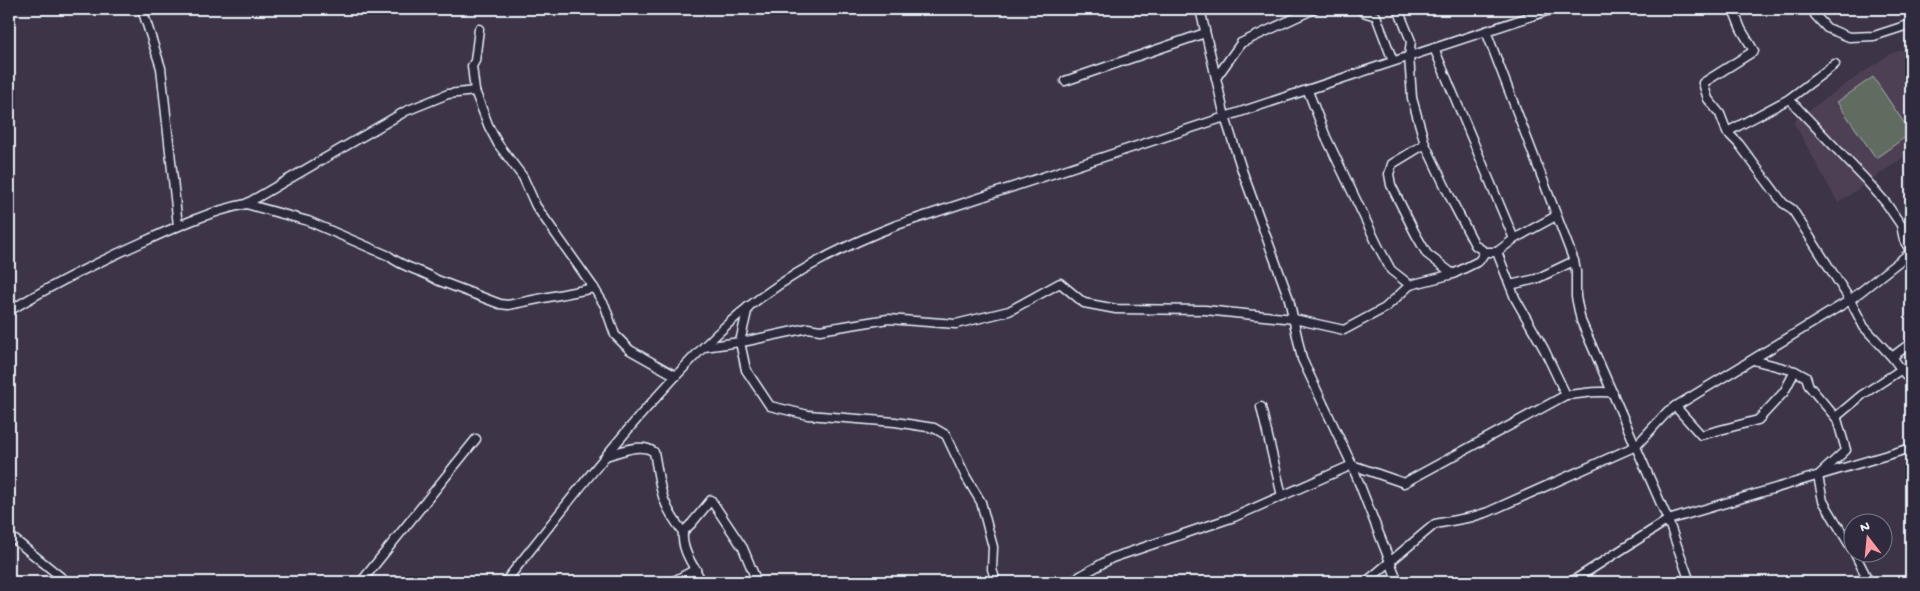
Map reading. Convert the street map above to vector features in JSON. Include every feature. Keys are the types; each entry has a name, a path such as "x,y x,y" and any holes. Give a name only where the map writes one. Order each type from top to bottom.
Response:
{"street":[{"path":"142,9 161,68 178,226"},
{"path":"1200,9 1224,117 1289,299 1302,359 1352,465 1398,582"},
{"path":"1216,78 1240,43 1314,9"},
{"path":"1361,9 1363,12 1376,16 1393,61"},
{"path":"1398,9 1411,41 1409,56 1412,98 1425,144 1475,245 1485,252 1497,252 1514,239 1556,216"},
{"path":"505,582 638,416 704,347 748,307 793,275 860,239 897,225 1308,91 1486,31 1530,12 1553,9"},
{"path":"1733,9 1741,29 1754,52 1703,82 1708,99 1720,114 1727,132 1739,144 1783,203 1792,209 1850,300 1864,327 1892,357 1911,382"},
{"path":"1813,9 1815,15 1827,28 1849,37 1874,36 1911,24"},
{"path":"479,30 475,61 472,66 475,91 489,128 498,144 523,178 536,206 594,288 605,306 615,335 630,350 676,376"},
{"path":"1486,31 1574,260 1576,297 1581,321 1668,520 1690,582"},
{"path":"1064,81 1205,33"},
{"path":"1434,48 1514,239"},
{"path":"1727,132 1789,99 1835,64"},
{"path":"9,311 90,266 178,226 224,208 246,204 406,111 448,94 475,91"},
{"path":"1308,91 1326,137 1378,246 1391,270 1410,285"},
{"path":"1366,582 1435,524 1472,518 1488,512 1636,446 1668,411 1675,406 1850,300 1911,252 1904,240 1901,224 1886,203 1789,99"},
{"path":"1425,144 1392,164 1389,174 1392,185 1428,254 1453,274"},
{"path":"246,204 308,221 389,256 395,261 437,280 500,304 508,305 594,288"},
{"path":"704,347 740,342 808,328 820,330 888,319 956,324 1009,311 1060,283 1084,302 1116,309 1205,310 1294,319 1344,330 1385,308 1410,285 1453,274 1479,261 1485,252"},
{"path":"1497,252 1510,285 1566,395"},
{"path":"1510,285 1536,279 1574,260"},
{"path":"748,307 740,342 746,370 770,406 808,415 895,422 934,428 946,435 966,477 981,502 993,547 992,569 996,582"},
{"path":"1892,357 1911,343"},
{"path":"1753,360 1795,371 1806,377 1809,386 1837,419 1846,450 1818,476"},
{"path":"1837,419 1837,416 1847,406 1902,370"},
{"path":"1675,406 1701,435 1758,420 1784,392 1795,371"},
{"path":"1072,582 1075,578 1112,558 1234,517 1352,465 1404,483 1566,395 1589,393 1598,390 1613,393"},
{"path":"1261,406 1282,496"},
{"path":"361,582 476,438"},
{"path":"606,456 632,448 649,448 654,452 661,494 669,515 683,532"},
{"path":"1571,582 1668,520 1911,448"},
{"path":"1818,476 1823,501 1842,532"},
{"path":"702,582 689,560 682,542 683,532 711,500 743,548 757,582"},
{"path":"9,536 67,582"},
{"path":"1859,564 1867,581"},
{"path":"672,582 696,570"}],"shaded area":[{"path":"1911,47 1911,152 1838,203 1793,121 1890,54"},
{"path":"1911,571 1911,582 1876,582"}],"green space":[{"path":"1873,77 1911,133 1876,158 1837,102"}]}
